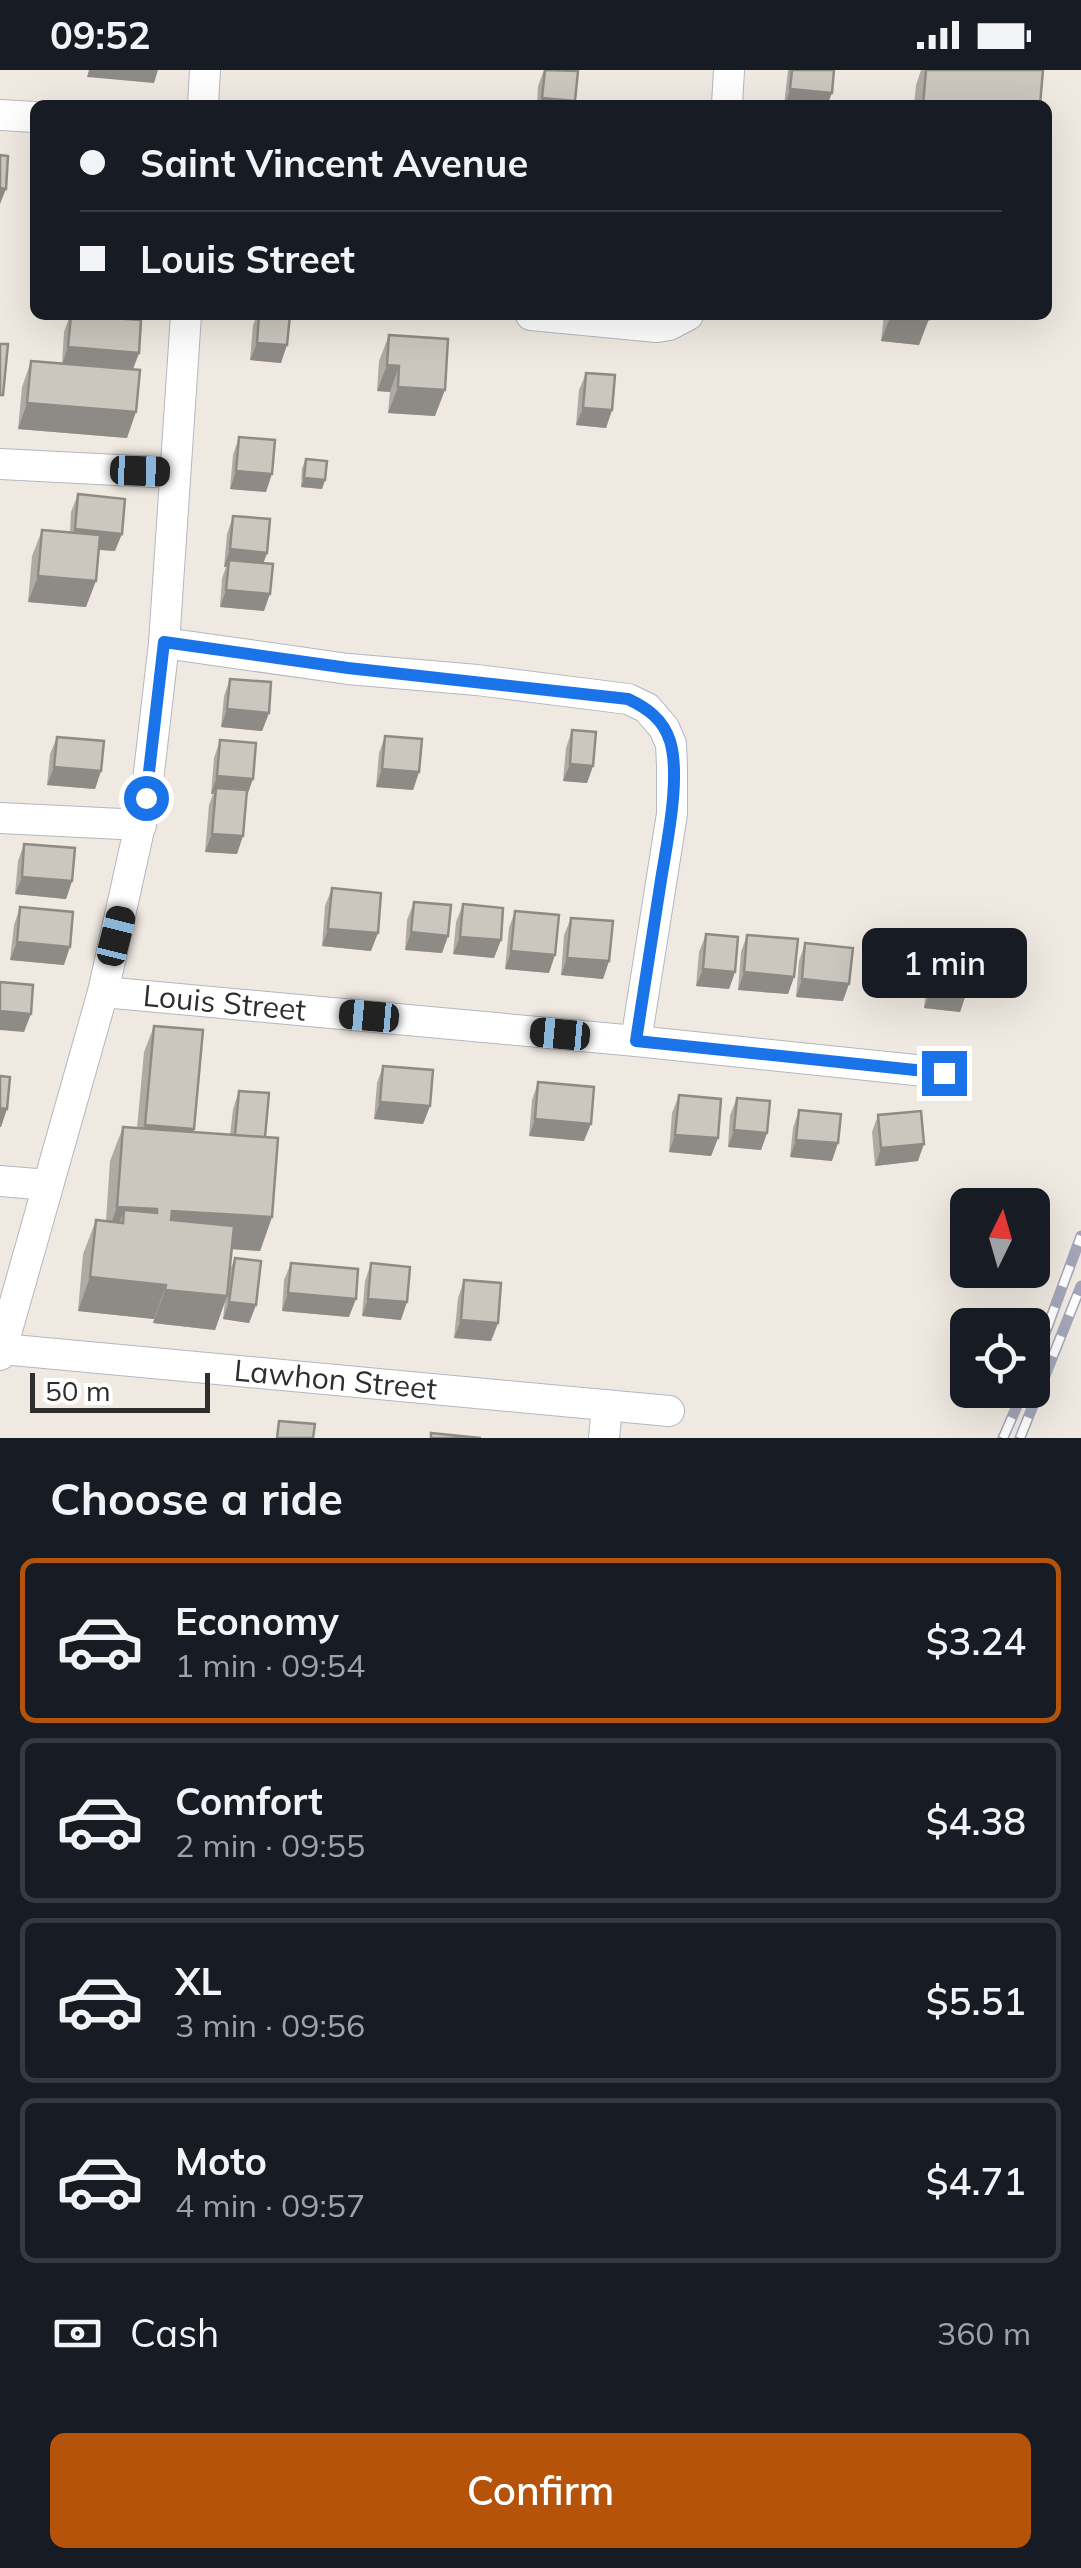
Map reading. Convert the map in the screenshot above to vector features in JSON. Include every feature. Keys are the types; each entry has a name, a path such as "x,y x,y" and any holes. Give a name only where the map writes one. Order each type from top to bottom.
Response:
{"street":[{"path":"202,100 205,70"},
{"path":"727,100 729,70"},
{"path":"0,114 30,117"},
{"path":"1,1352 103,992 140,825 155,737 164,642 186,320"},
{"path":"584,320 657,327 676,320"},
{"path":"0,464 175,473"},
{"path":"164,642 348,668 628,699 648,708 671,744 672,814 636,1041"},
{"path":"0,818 140,825"},
{"name":"Louis Street","path":"103,992 944,1073"},
{"path":"0,1182 48,1185"},
{"name":"Lawhon Street","path":"1,1352 669,1411"},
{"path":"604,1438 607,1407"}],"building":[{"path":"545,70 578,71 575,100 542,98"},
{"path":"792,70 834,70 832,93 790,89"},
{"path":"926,70 1043,70 1040,100 923,100"},
{"path":"0,155 8,156 6,189 0,188"},
{"path":"71,320 141,320 139,353 68,347"},
{"path":"259,320 290,320 287,345 257,343"},
{"path":"389,335 448,339 445,390 398,387 399,366 387,365"},
{"path":"0,344 8,344 3,395 0,395"},
{"path":"31,361 140,370 136,412 27,403"},
{"path":"586,373 615,375 612,410 583,408"},
{"path":"239,437 275,440 272,474 236,471"},
{"path":"306,459 327,461 325,480 304,478"},
{"path":"78,494 125,499 122,534 75,529"},
{"path":"233,516 270,519 267,553 230,549"},
{"path":"42,530 100,535 96,581 38,576"},
{"path":"229,560 273,564 270,594 226,590"},
{"path":"230,679 271,682 269,713 227,709"},
{"path":"572,730 596,732 593,766 570,764"},
{"path":"385,736 422,739 419,772 382,769"},
{"path":"57,737 104,741 101,771 54,767"},
{"path":"220,740 256,743 253,779 217,776"},
{"path":"216,788 247,790 243,836 212,834"},
{"path":"24,844 75,848 72,881 22,877"},
{"path":"332,888 381,893 378,933 328,929"},
{"path":"414,902 451,905 448,936 411,932"},
{"path":"463,904 503,908 501,940 460,937"},
{"path":"20,907 73,912 70,947 17,942"},
{"path":"515,911 559,915 555,955 511,951"},
{"path":"571,918 613,921 609,961 567,958"},
{"path":"706,934 738,937 735,972 703,969"},
{"path":"747,935 798,939 794,977 744,972"},
{"path":"805,943 853,948 849,984 802,979"},
{"path":"934,950 970,953 966,994 930,991"},
{"path":"0,982 33,985 31,1014 0,1011"},
{"path":"154,1026 203,1030 194,1129 145,1125"},
{"path":"383,1066 433,1070 430,1106 380,1102"},
{"path":"0,1076 10,1077 7,1109 0,1108"},
{"path":"538,1082 594,1087 591,1124 535,1119"},
{"path":"239,1091 269,1093 265,1137 235,1135"},
{"path":"679,1095 721,1099 718,1138 675,1135"},
{"path":"737,1098 770,1101 767,1133 734,1130"},
{"path":"799,1110 841,1114 838,1143 796,1140"},
{"path":"921,1111 924,1144 881,1148 878,1115"},
{"path":"123,1127 278,1138 272,1217 172,1211 171,1220 234,1226 227,1296 90,1277 96,1220 123,1223 124,1210 157,1213 157,1209 117,1207"},
{"path":"235,1258 261,1261 256,1305 229,1302"},
{"path":"291,1263 358,1269 356,1299 288,1293"},
{"path":"371,1263 410,1267 407,1302 368,1299"},
{"path":"464,1280 501,1283 498,1323 461,1320"},
{"path":"279,1421 315,1424 313,1438 277,1438"},
{"path":"431,1433 481,1438 431,1438"}],"railway":[{"path":"1050,1320 1081,1236"},
{"path":"1020,1438 1081,1286"},
{"path":"1003,1438 1016,1408"}],"route":[{"path":"146,798 164,642 348,668 628,699 648,708 664,728 671,744 672,766 672,814 636,1041 944,1073"}]}
